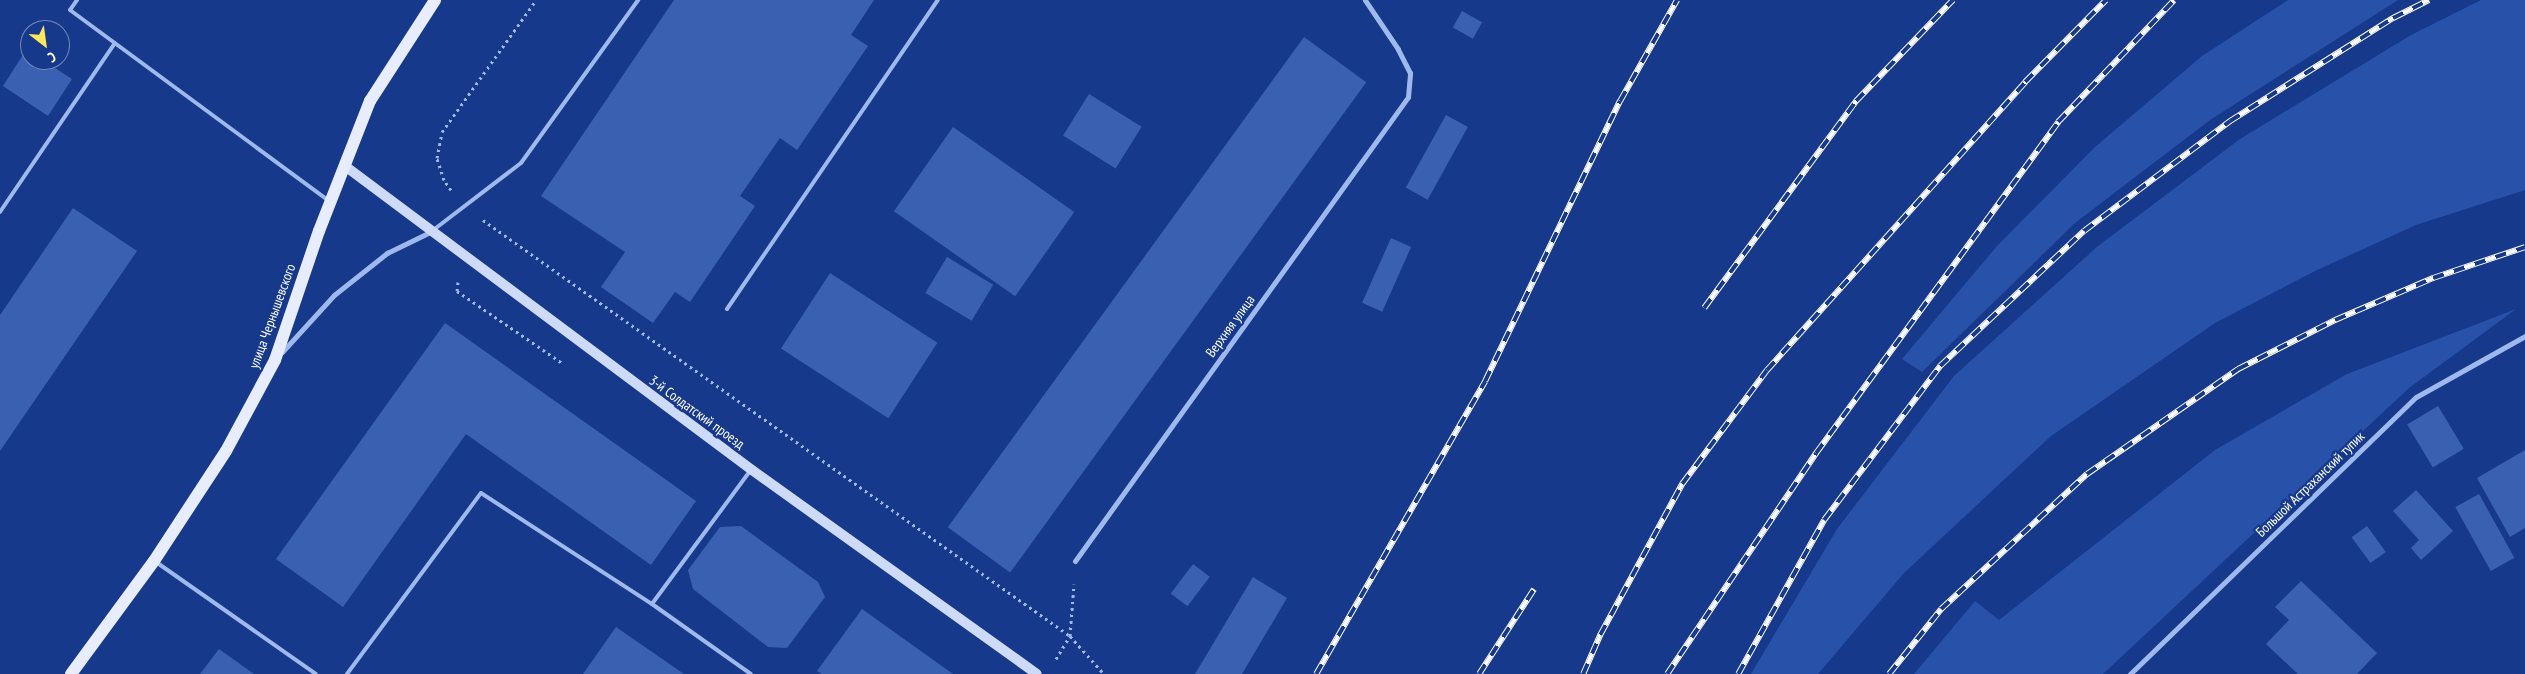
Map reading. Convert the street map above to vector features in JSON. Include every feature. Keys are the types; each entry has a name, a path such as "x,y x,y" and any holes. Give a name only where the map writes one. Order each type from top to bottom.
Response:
{"main road":[{"name":"улица Чернышевского","path":"71,674 154,561 226,451 275,360 330,202 370,101 435,0"},
{"name":"3-й Солдатский проезд","path":"345,166 430,232 752,470 1036,674"}],"street":[{"name":"Верхняя улица","path":"1075,561 1408,98 1410,73 1398,49 1365,0"},
{"path":"275,360 334,295 388,253 430,232"},
{"name":"Большой Астраханский тупик","path":"2130,674 2416,397 2525,336"}],"lane":[{"path":"77,0 70,10 330,202"},
{"path":"430,232 521,163 638,0"},
{"path":"727,309 938,0"},
{"path":"0,212 115,43"},
{"path":"652,604 752,470"},
{"path":"347,674 481,493 652,604 751,674"},
{"path":"154,561 316,674"}],"path":[{"path":"536,0 442,132 437,158 444,180 464,206 1070,636 1104,674"},
{"path":"1052,666 1070,636 1075,561"}],"shaded area":[{"path":"2288,0 2398,0 2210,120 2075,223 1922,372 1902,359 1997,246 2095,147 2202,56"},
{"path":"2481,0 2525,0 2525,190 2416,225 2315,271 2215,323 2051,436 1904,573 1818,674 1751,674 1837,529 1954,376 2098,246 2240,139 2411,35"},
{"path":"2516,309 2409,388 2103,674 1914,674 1975,601 1999,620 2215,450 2347,374"}],"building":[{"path":"674,0 874,0 851,35 868,46 797,150 780,138 740,196 755,206 690,302 675,292 653,323 601,287 625,252 541,196"},
{"path":"1462,11 1482,22 1473,39 1453,28"},
{"path":"1304,37 1366,82 1010,573 948,527"},
{"path":"20,59 20,70 58,70 72,79 48,116 3,86"},
{"path":"1089,94 1142,127 1116,168 1063,136"},
{"path":"1446,115 1468,127 1428,200 1406,188"},
{"path":"953,127 1074,212 1015,296 894,211"},
{"path":"73,208 137,251 0,451 0,315"},
{"path":"1391,238 1411,247 1382,312 1362,303"},
{"path":"947,257 993,285 972,321 925,293"},
{"path":"830,273 937,343 888,418 781,348"},
{"path":"445,323 696,501 651,565 466,434 343,607 276,559"},
{"path":"2438,406 2464,449 2433,467 2407,425"},
{"path":"2525,450 2525,528 2510,537 2477,478"},
{"path":"2416,490 2453,531 2421,560 2411,548 2419,540 2393,511"},
{"path":"2479,494 2514,558 2491,571 2455,507"},
{"path":"741,526 818,582 825,597 787,648 768,647 693,589 688,570 720,527"},
{"path":"2367,526 2386,552 2370,563 2352,537"},
{"path":"1193,564 1210,577 1188,606 1171,594"},
{"path":"1253,577 1287,598 1242,674 1195,674"},
{"path":"2301,581 2377,653 2357,674 2298,674 2266,644 2289,620 2275,607"},
{"path":"862,609 953,674 822,674 817,671"},
{"path":"616,627 684,674 583,674"},
{"path":"219,649 254,674 200,674"}],"railway":[{"path":"1316,674 1485,381 1620,101 1677,0"},
{"path":"1704,308 1856,101 1953,0"},
{"path":"1583,674 1600,635 1682,484 1767,370 2025,82 2106,0"},
{"path":"1667,674 1816,453 2058,122 2174,0"},
{"path":"1738,674 1824,520 1940,366 2084,231 2230,121 2393,18 2429,0"},
{"path":"1889,674 1941,609 2087,474 2238,369 2335,320 2433,278 2525,247"},
{"path":"1479,674 1534,589"}]}
